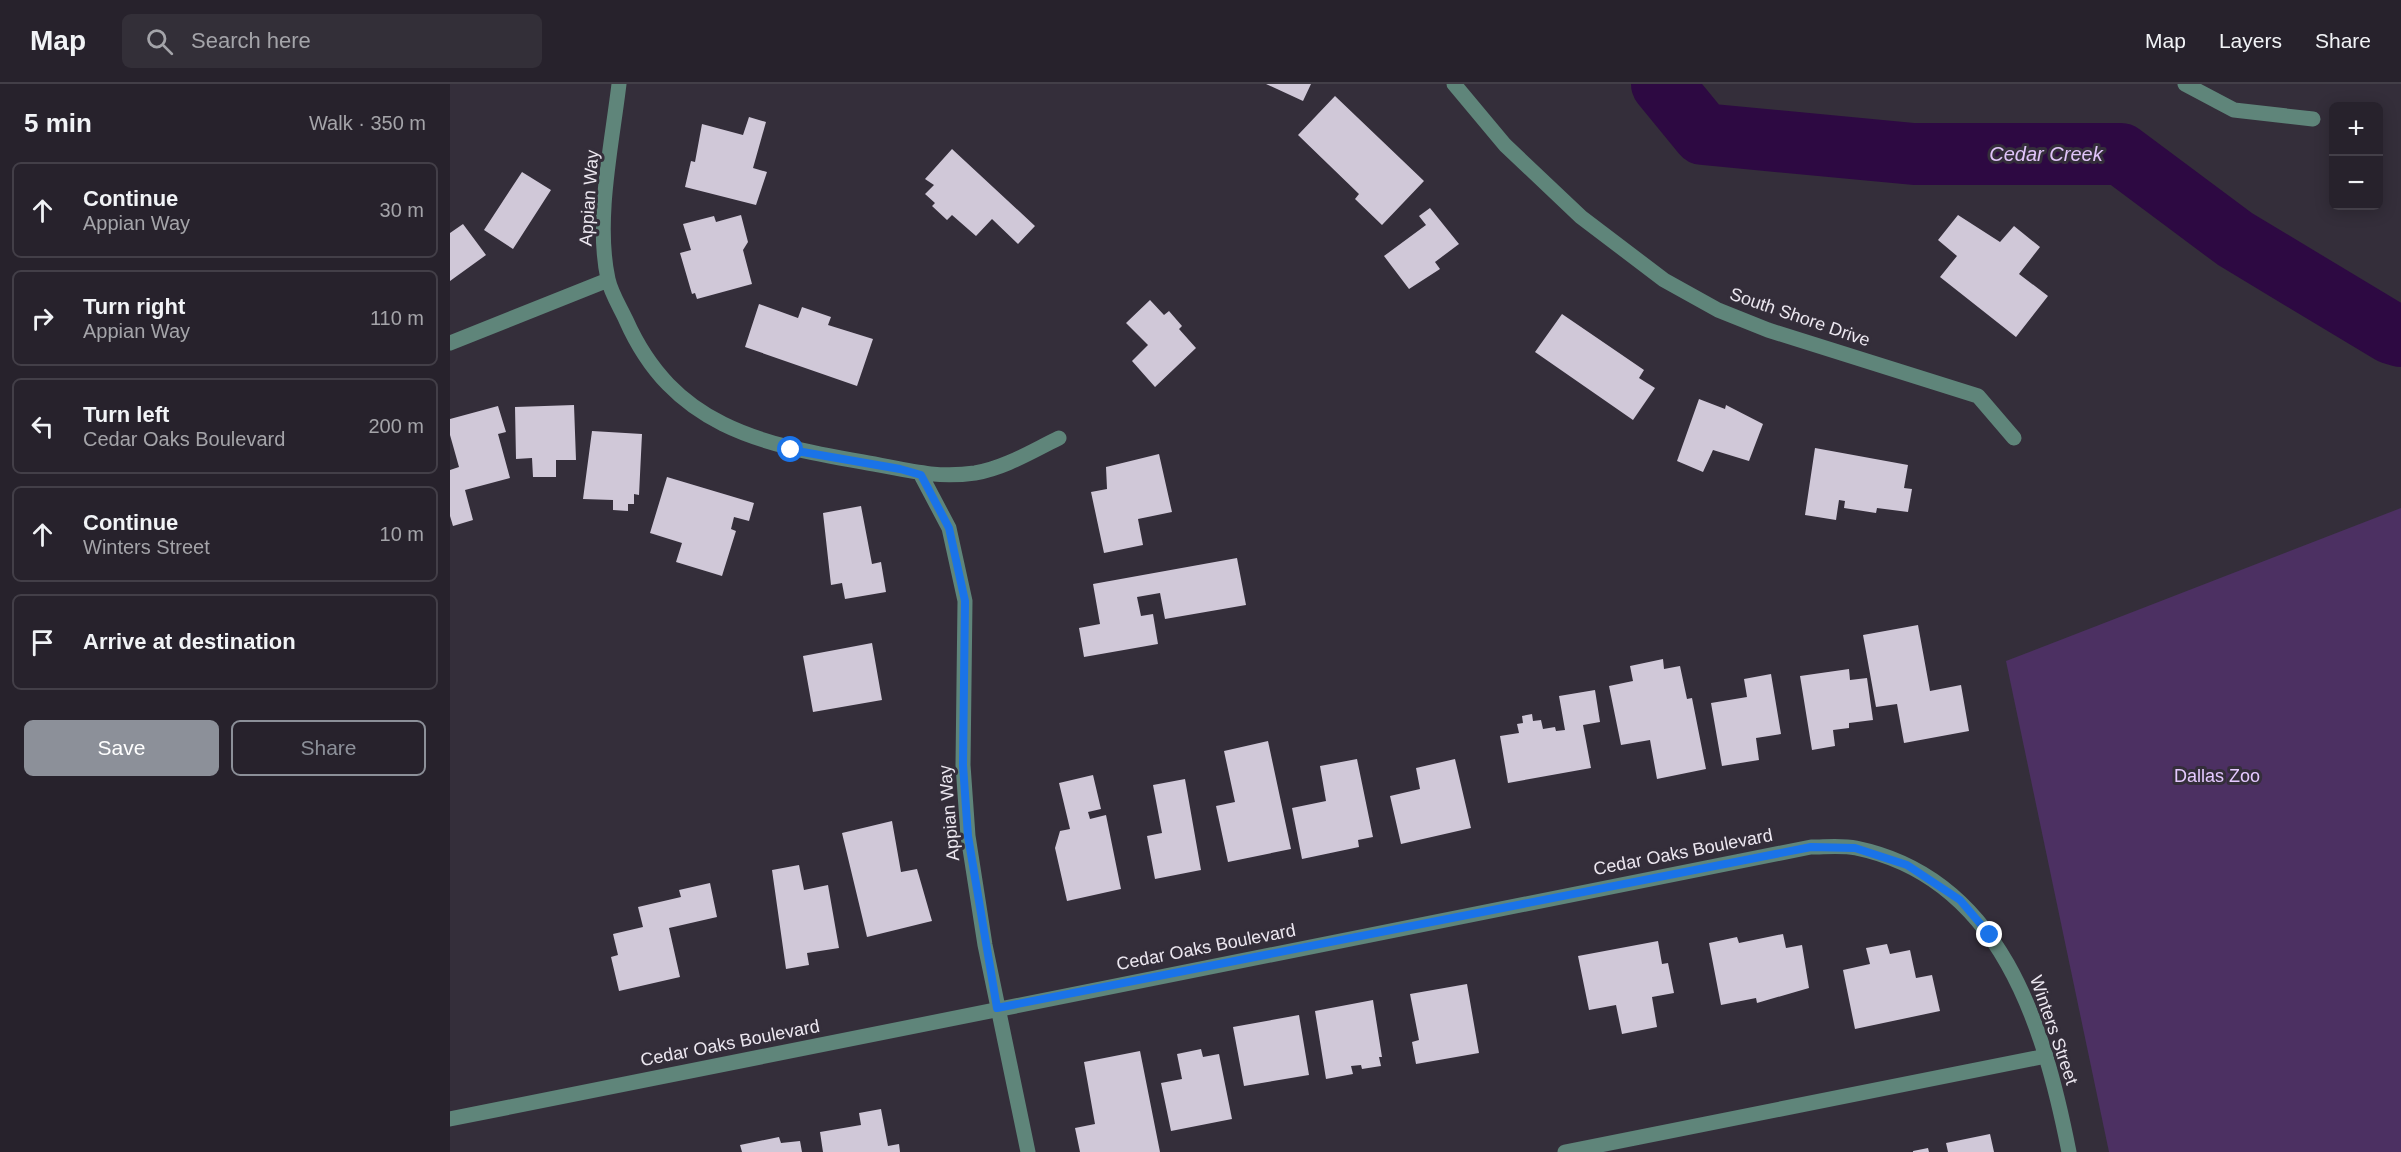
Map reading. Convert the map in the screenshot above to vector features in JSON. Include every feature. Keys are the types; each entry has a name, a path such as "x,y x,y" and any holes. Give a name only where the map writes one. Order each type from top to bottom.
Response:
{"street":[{"name":"Appian Way","path":"619,84 603,246 608,280 635,340 675,393 714,419 754,439 791,450 900,469 921,475 949,476 978,472 1014,461 1059,438"},
{"name":"South Shore Drive","path":"1454,84 1505,145 1581,217 1664,280 1718,310 1768,330 1978,396 2014,438"},
{"path":"2185,84 2234,110 2313,120"},
{"path":"450,343 608,280"},
{"name":"Appian Way","path":"921,475 949,528 965,601 963,765 968,836 997,1008 1028,1152"},
{"name":"Cedar Oaks Boulevard","path":"450,1119 1811,847 1855,848 1907,865 1960,900"},
{"name":"Winters Street","path":"1960,900 1990,935 2020,983 2046,1056 2069,1152"},
{"path":"1564,1152 2046,1056"}],"green space":[{"name":"Dallas Zoo","path":"2401,508 2401,1152 2109,1152 2006,661"}],"building":[{"path":"1266,84 1311,84 1303,101"},
{"path":"1335,96 1424,181 1382,225 1355,199 1359,194 1298,135"},
{"path":"749,117 766,122 753,168 767,172 756,205 685,187 691,161 695,162 702,124 743,135"},
{"path":"952,149 1035,226 1018,244 992,219 976,236 952,215 947,220 932,206 935,203 925,194 934,185 925,179"},
{"path":"522,172 551,190 513,249 484,230"},
{"path":"1430,208 1459,244 1435,262 1440,269 1409,289 1384,256 1426,225 1419,216"},
{"path":"741,215 748,242 743,250 752,284 697,299 695,293 692,294 680,253 691,250 683,224 714,216 716,222"},
{"path":"1958,215 2000,242 2014,226 2040,247 2019,274 2048,296 2016,337 1940,277 1957,256 1938,240"},
{"path":"463,224 486,255 450,281 450,233"},
{"path":"1150,300 1164,315 1169,311 1182,326 1179,329 1196,348 1155,387 1132,361 1148,345 1126,323"},
{"path":"759,304 798,318 802,307 831,317 828,325 873,339 857,386 745,347"},
{"path":"1562,314 1644,370 1639,378 1655,388 1633,420 1535,352"},
{"path":"1699,399 1725,409 1726,405 1763,424 1749,461 1713,450 1703,472 1677,461"},
{"path":"574,405 576,460 556,460 556,477 533,477 532,458 516,459 515,407"},
{"path":"498,406 506,432 498,434 510,478 465,490 473,520 453,526 450,516 450,470 459,467 450,435 450,419"},
{"path":"592,431 642,434 639,495 634,494 634,504 628,504 628,511 613,510 613,500 583,499"},
{"path":"1815,448 1908,465 1904,488 1912,489 1908,512 1877,508 1876,513 1844,508 1845,501 1839,500 1836,520 1805,515"},
{"path":"1159,454 1172,512 1138,519 1143,545 1104,553 1091,492 1107,489 1106,467"},
{"path":"667,477 754,503 749,521 734,517 731,529 736,531 722,576 676,562 682,543 650,533"},
{"path":"861,506 872,564 881,562 886,592 845,599 842,583 831,585 823,513"},
{"path":"1237,558 1246,605 1165,619 1160,593 1137,597 1141,616 1153,614 1158,644 1084,657 1079,628 1100,624 1093,584"},
{"path":"1918,625 1930,691 1961,685 1969,731 1904,743 1897,704 1876,707 1863,635"},
{"path":"872,643 882,700 813,712 803,656"},
{"path":"1663,659 1664,669 1680,666 1687,699 1692,698 1706,769 1657,779 1650,740 1621,745 1609,686 1633,681 1630,666"},
{"path":"1849,669 1850,680 1867,678 1873,720 1849,723 1849,728 1833,730 1835,746 1812,750 1800,676"},
{"path":"1771,674 1781,734 1756,738 1759,760 1722,766 1711,703 1747,697 1744,679"},
{"path":"1595,690 1600,722 1583,725 1591,768 1508,783 1500,736 1519,733 1517,724 1523,723 1522,716 1532,714 1533,721 1541,720 1543,729 1555,727 1556,731 1565,730 1559,696"},
{"path":"1268,741 1291,849 1228,862 1216,806 1235,802 1224,751"},
{"path":"1357,759 1373,837 1358,840 1359,847 1302,859 1292,808 1326,801 1320,766"},
{"path":"1455,759 1471,828 1401,844 1390,796 1420,789 1416,768"},
{"path":"1093,775 1101,809 1088,812 1090,819 1106,815 1121,889 1067,901 1055,848 1060,831 1070,829 1059,783"},
{"path":"1185,779 1201,870 1155,879 1147,836 1162,833 1153,785"},
{"path":"892,821 901,872 917,869 932,921 867,937 842,833"},
{"path":"799,865 804,890 828,885 839,948 807,953 809,965 786,969 772,870"},
{"path":"710,883 717,917 669,928 680,977 619,991 611,957 618,955 613,934 643,927 638,907 681,897 679,890"},
{"path":"1783,934 1786,948 1802,945 1809,988 1757,1003 1756,998 1721,1005 1709,943 1737,937 1739,943"},
{"path":"1658,941 1662,964 1668,963 1674,993 1652,997 1657,1027 1622,1034 1616,1005 1589,1010 1578,956"},
{"path":"1887,944 1890,954 1910,950 1916,978 1932,975 1940,1011 1855,1029 1843,970 1870,964 1866,948"},
{"path":"1467,984 1479,1053 1416,1064 1412,1042 1419,1040 1410,994"},
{"path":"1373,1000 1382,1057 1379,1057 1381,1066 1362,1069 1361,1065 1351,1066 1353,1074 1326,1079 1315,1011"},
{"path":"1299,1015 1309,1075 1244,1086 1233,1027"},
{"path":"1201,1049 1203,1057 1219,1054 1232,1119 1171,1131 1161,1083 1182,1079 1177,1054"},
{"path":"1140,1051 1160,1152 1080,1152 1075,1128 1095,1124 1084,1062"},
{"path":"881,1109 888,1146 899,1144 900,1152 823,1152 820,1132 861,1125 859,1113"},
{"path":"1990,1134 1994,1152 1948,1152 1946,1143"},
{"path":"779,1137 781,1143 800,1141 802,1152 742,1152 740,1145"},
{"path":"1928,1148 1929,1152 1913,1152 1913,1151"}],"waterway":[{"name":"Cedar Creek","path":"1662,84 1703,134 1914,154 2121,154 2235,239 2391,333 2401,336"}],"route":[{"path":"791,450 900,469 921,475 949,528 965,601 963,765 968,836 997,1008 1811,847 1855,848 1907,865 1960,900 1990,935"}]}
